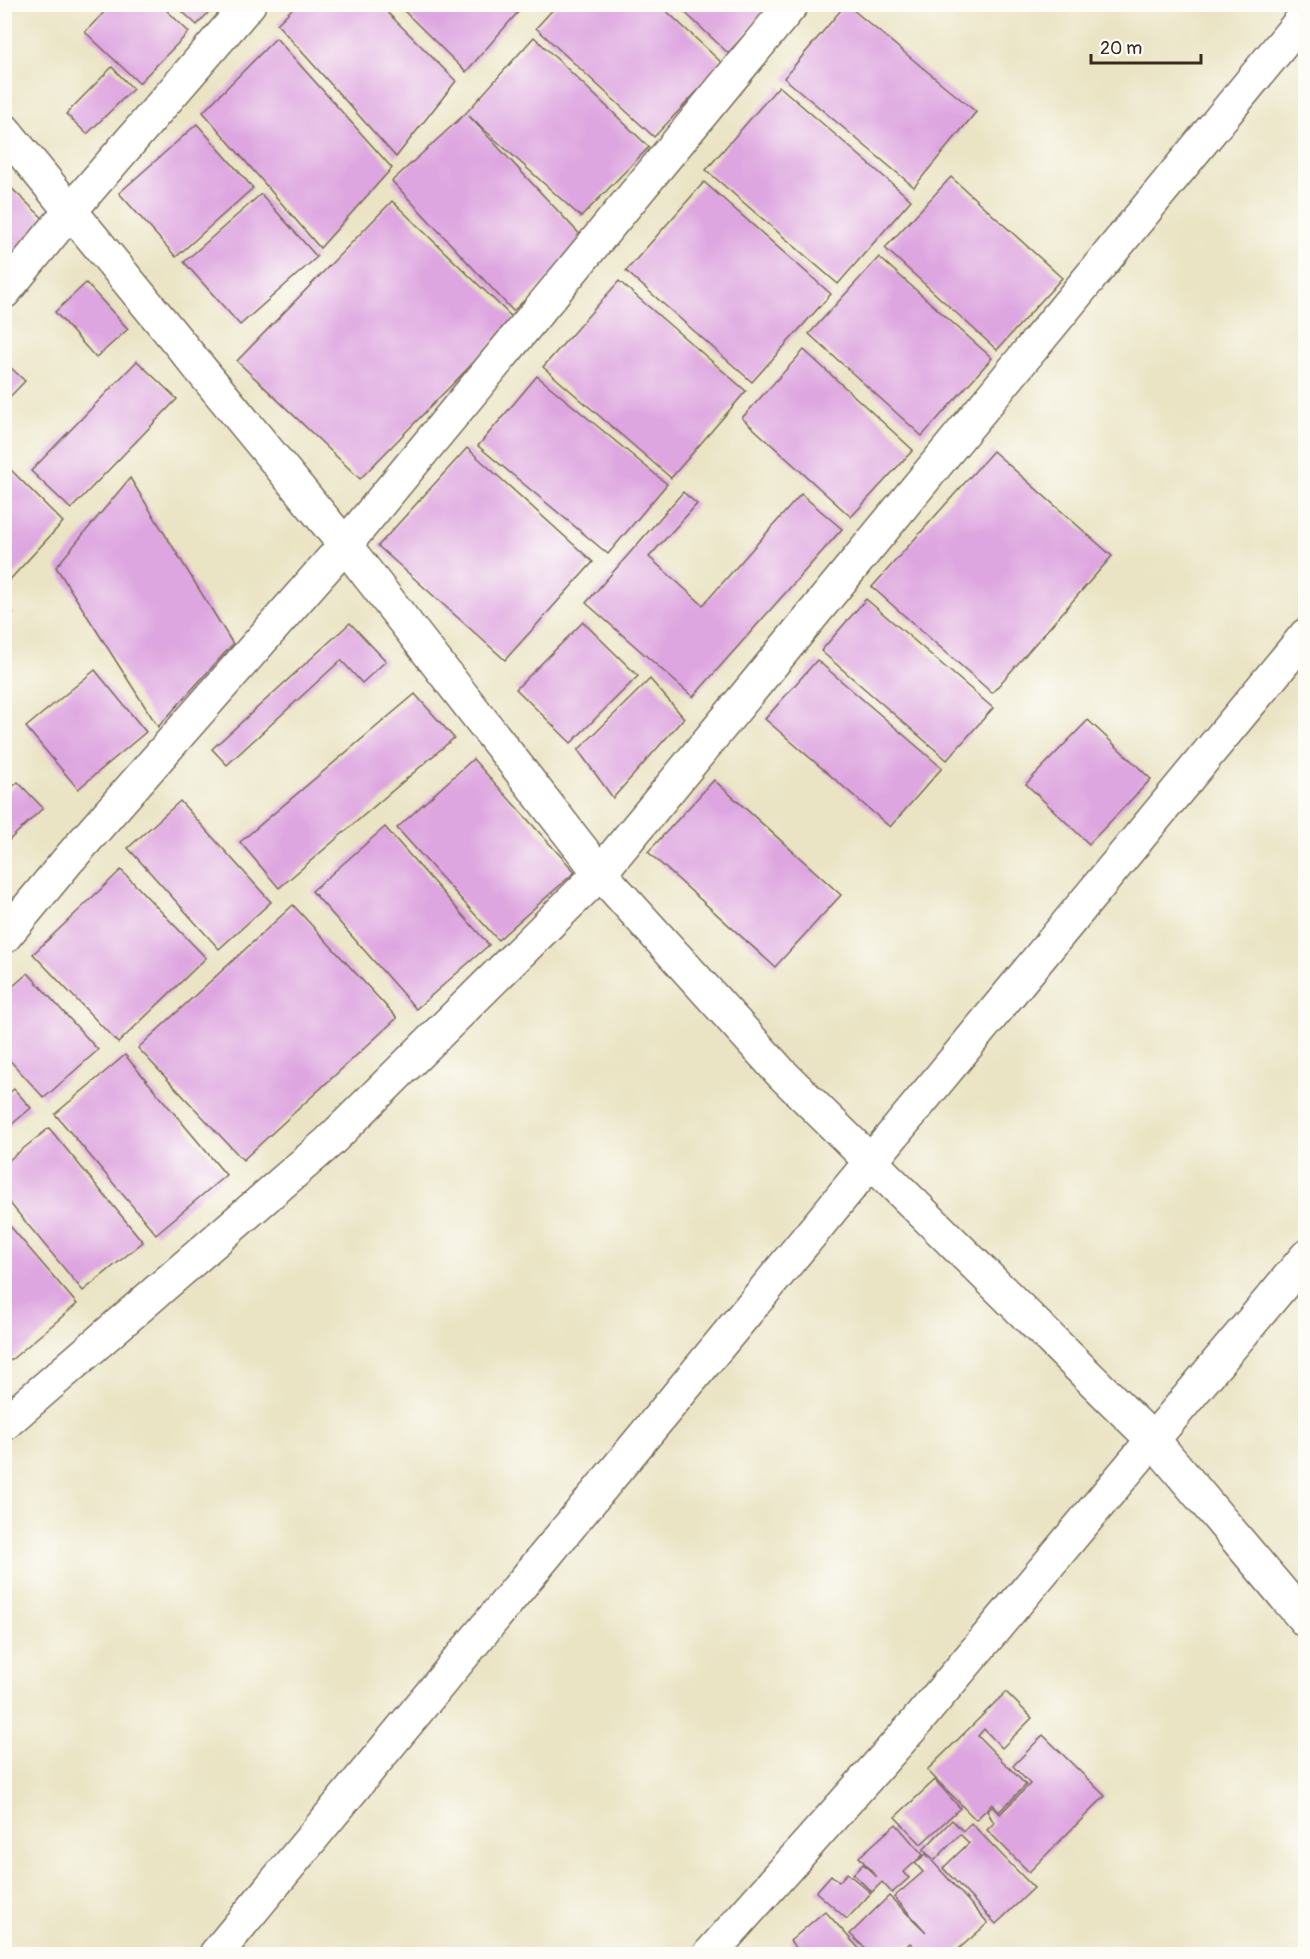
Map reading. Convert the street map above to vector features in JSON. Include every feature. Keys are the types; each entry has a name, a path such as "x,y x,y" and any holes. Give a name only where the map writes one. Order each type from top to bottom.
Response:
{"street":[{"path":"4,292 71,210 249,4"},
{"path":"4,937 69,859 345,545 792,4"},
{"path":"4,1424 329,1142 600,873 1305,15"},
{"path":"4,130 345,545 600,873 781,1074 1154,1441 1305,1621"},
{"path":"216,1954 1305,635"},
{"path":"710,1954 913,1726 1154,1441 1305,1257"}],"building":[{"path":"112,4 160,4 189,32 139,83 85,32"},
{"path":"174,4 216,4 197,25"},
{"path":"297,4 379,4 456,81 396,157 277,24"},
{"path":"397,4 525,4 466,72"},
{"path":"558,4 659,4 723,64 654,137 536,28"},
{"path":"676,4 773,4 728,53"},
{"path":"846,4 976,112 914,187 784,78"},
{"path":"534,37 649,147 581,217 469,116 587,242 513,311 392,181 466,113"},
{"path":"276,38 392,168 320,248 203,112"},
{"path":"112,67 133,89 87,134 66,114"},
{"path":"779,86 911,200 838,284 706,170"},
{"path":"197,124 253,188 176,257 119,193"},
{"path":"951,177 1062,278 997,350 885,248"},
{"path":"4,181 48,223 4,267"},
{"path":"704,182 831,294 752,382 626,271"},
{"path":"261,194 317,257 240,325 184,262"},
{"path":"392,201 515,320 360,479 237,361"},
{"path":"879,257 992,358 922,436 809,334"},
{"path":"619,281 746,391 671,478 543,367"},
{"path":"86,283 128,329 96,358 55,312"},
{"path":"804,350 913,450 851,517 742,418"},
{"path":"137,361 177,399 71,509 31,471"},
{"path":"9,366 25,381 4,403 4,371"},
{"path":"537,376 667,484 608,554 478,446"},
{"path":"467,448 593,562 505,660 378,546"},
{"path":"993,451 1112,556 992,693 872,587"},
{"path":"4,463 63,522 4,586"},
{"path":"130,478 233,644 158,727 56,567"},
{"path":"683,492 697,504 649,557 703,605 801,494 842,529 693,697 586,603"},
{"path":"866,599 993,708 947,760 821,651"},
{"path":"4,605 13,613 4,622"},
{"path":"583,622 638,676 571,743 516,689"},
{"path":"350,623 386,661 362,683 341,660 227,765 212,749"},
{"path":"817,660 942,768 890,827 765,719"},
{"path":"95,670 146,732 78,789 26,727"},
{"path":"650,679 684,718 613,798 578,750"},
{"path":"415,694 454,738 279,888 240,842"},
{"path":"1088,720 1151,779 1089,844 1026,784"},
{"path":"473,759 575,872 498,940 397,828"},
{"path":"714,780 841,895 775,967 648,852"},
{"path":"18,782 43,808 4,845 4,795"},
{"path":"180,801 271,902 219,949 128,848"},
{"path":"385,827 489,945 416,1009 312,891"},
{"path":"121,870 206,958 118,1043 33,954"},
{"path":"5,892 17,906 5,918"},
{"path":"293,905 397,1018 243,1160 138,1048"},
{"path":"28,973 98,1050 44,1098 4,1054 4,994"},
{"path":"125,1055 226,1175 156,1234 55,1114"},
{"path":"14,1089 31,1108 4,1131 4,1097"},
{"path":"49,1128 143,1242 83,1291 4,1196 4,1164"},
{"path":"4,1219 77,1304 4,1366"},
{"path":"1006,1692 1032,1718 1002,1748 984,1729 978,1736 1026,1785 999,1812 992,1804 976,1820 927,1770"},
{"path":"1043,1735 1105,1796 1029,1872 987,1830 994,1823 987,1811 992,1807 1000,1814 1030,1784 1013,1766"},
{"path":"935,1780 960,1808 921,1844 895,1817"},
{"path":"952,1820 963,1831 971,1823 1034,1888 996,1924 943,1868 969,1843 960,1834 935,1860 923,1850"},
{"path":"896,1824 923,1855 904,1872 909,1878 892,1893 882,1882 872,1892 853,1874 863,1864 877,1877 859,1857"},
{"path":"926,1854 988,1923 953,1954 922,1954 910,1943 899,1954 871,1954 850,1934 889,1896 926,1932 894,1897 923,1872 915,1863"},
{"path":"847,1873 871,1893 847,1919 816,1892 831,1875 839,1882"},
{"path":"825,1911 864,1954 802,1954 790,1941"}]}
